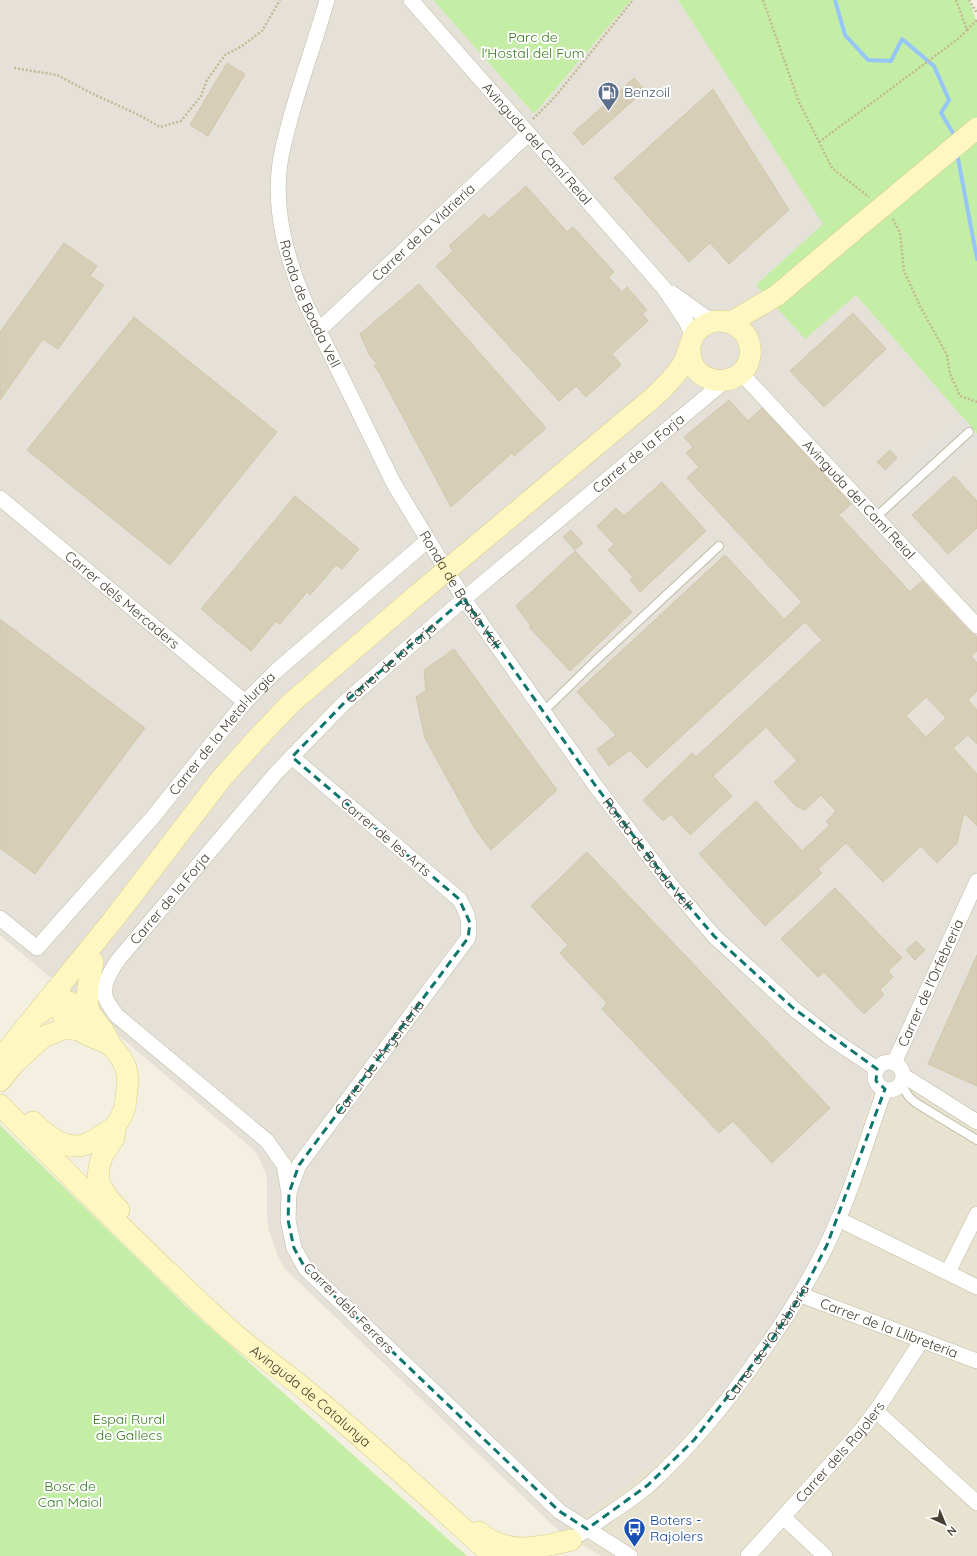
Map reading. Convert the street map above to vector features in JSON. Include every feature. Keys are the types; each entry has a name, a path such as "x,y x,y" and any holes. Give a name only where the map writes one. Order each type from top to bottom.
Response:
{"main road":[{"path":"4,1074 36,1016 53,1003 221,779 290,704 417,595 655,396 678,371 696,332 704,325 723,322 776,296 977,128"},
{"path":"750,348 762,319 776,296"},
{"path":"655,396 690,382 725,377 748,364 750,358 750,348 747,336 742,329 723,322"},
{"path":"691,344 691,361 695,369 702,376 725,377"},
{"path":"4,1074 60,994 93,962 270,740 326,673"},
{"path":"4,1074 39,1128 51,1138 65,1146 78,1146 91,1143 115,1127 125,1106 128,1080 126,1068 121,1058 89,1012 86,997 93,962"},
{"path":"60,994 69,1002 89,1012"},
{"path":"60,994 63,1017 79,1030 110,1044"},
{"path":"4,1074 43,1037 66,1028 79,1030"},
{"path":"0,1106 145,1251 258,1354"},
{"path":"0,1120 105,1223 145,1251"},
{"path":"115,1127 114,1138 103,1154 99,1167 98,1181 108,1198 124,1216 222,1312 232,1331"},
{"name":"Avinguda de Catalunya","path":"258,1354 280,1368 323,1404 421,1490 493,1556"},
{"name":"Avinguda de Catalunya","path":"258,1354 274,1375 474,1556"},
{"path":"323,1404 366,1432 488,1540 500,1545 520,1549 560,1548"},
{"path":"379,1470 415,1494 483,1556"}],"street":[{"name":"Ronda de Boada Vell","path":"327,0 286,134 279,171 280,214 286,247 293,273 394,484 464,599 595,785 670,884 714,936 793,1008 832,1039 877,1069"},
{"name":"Avinguda del Camí Reial","path":"411,0 663,287 686,321 691,344"},
{"name":"Carrer de la Vidrieria","path":"319,330 526,132"},
{"name":"Avinguda del Camí Reial","path":"663,287 704,316 723,322"},
{"name":"Avinguda del Camí Reial","path":"725,377 876,517 977,626"},
{"name":"Carrer de la Forja","path":"105,989 109,975 118,960 276,773 344,703 725,377"},
{"name":"Carrer dels Mercaders","path":"0,498 245,702"},
{"name":"Carrer de la Metal·lurgia","path":"0,918 37,948 153,817 245,702 275,672 428,540"},
{"name":"Carrer de les Arts","path":"292,757 459,899 470,923"},
{"name":"Carrer de l'Orfebreria","path":"894,1063 977,881"},
{"name":"Carrer de l'Argenteria","path":"289,1193 299,1165 468,938 470,923"},
{"name":"Carrer dels Ferrers","path":"105,989 106,999 116,1015 267,1141 284,1166 289,1193 288,1220 294,1248 305,1268 559,1511 560,1548 630,1556"},
{"path":"902,1080 902,1069 894,1063 884,1063 877,1069 875,1074 876,1081 885,1089 893,1090 902,1080 909,1079 977,1122"},
{"name":"Carrer de l'Orfebreria","path":"560,1548 648,1485 694,1440 736,1390 773,1338 801,1295 838,1219 885,1089"},
{"path":"948,1272 977,1214"},
{"path":"838,1219 977,1287"},
{"name":"Carrer de la Llibreteria","path":"801,1295 977,1361"},
{"name":"Carrer dels Rajolers","path":"748,1556 863,1428 876,1411 922,1340"},
{"path":"876,1411 977,1503"},
{"path":"783,1517 825,1556"}],"lane":[{"path":"876,517 969,432"},
{"path":"543,712 590,666 719,546"},
{"path":"902,1080 909,1097 916,1103 977,1140"}],"path":[{"path":"14,68 57,75 89,92 139,115 160,127 181,121 200,96 207,80 225,55 242,46 262,31 280,0"},
{"path":"526,132 633,0"},
{"path":"956,0 967,30"},
{"path":"969,0 977,13"},
{"path":"819,142 958,39 977,20"}],"highlighted area":[{"path":"464,599 595,785 670,884 714,936 793,1008 877,1069 876,1081 885,1089 827,1245 801,1295 773,1338 694,1440 648,1485 587,1529 559,1511 305,1268 294,1248 288,1220 289,1193 299,1165 468,938 470,923 459,899 292,757 344,703"}],"shaded area":[{"path":"0,0 433,0 534,114 631,0 678,0 824,224 756,285 856,295 977,434 977,1114 912,1075 873,1093 831,1220 797,1288 725,1390 670,1451 561,1533 285,1269 278,1256 269,1230 267,1216 267,1178 255,1151 0,935"},
{"path":"964,418 977,434 977,444 908,509 887,487"},
{"path":"912,1075 977,1114 977,1556 601,1556 561,1533 670,1451 831,1220 873,1093"}],"green space":[{"name":"Parc de l'Hostal del Fum","path":"433,0 631,0 534,114"},
{"path":"678,0 969,0 977,23 977,434 856,295 805,339 756,285 823,224"},
{"name":"Espai Rural de Gallecs","path":"0,1125 188,1308 467,1556 0,1556"}],"building":[{"path":"227,63 245,74 208,136 190,125"},
{"name":"Benzoil","path":"634,78 645,90 583,145 573,133"},
{"path":"713,89 789,210 729,264 710,243 689,262 614,178"},
{"path":"526,186 567,232 573,227 614,272 608,277 622,292 627,287 647,310 642,314 648,321 612,354 621,365 586,397 576,386 559,401 436,266 453,251 449,246 484,214 489,219"},
{"path":"64,243 97,266 90,276 104,285 58,349 43,339 0,400 0,332"},
{"path":"419,284 546,428 514,456 512,453 451,507 380,374 374,366 377,364 370,356 360,334"},
{"path":"853,313 886,349 824,407 790,371"},
{"path":"134,317 277,432 170,565 27,450"},
{"path":"729,400 748,421 762,408 851,504 839,515 910,592 922,581 970,632 977,637 977,651 971,656 977,663 977,691 968,700 977,710 977,744 968,735 953,748 977,774 977,826 964,813 957,843 937,863 921,846 883,882 846,843 818,869 822,873 765,926 699,854 756,801 802,851 830,825 826,821 836,811 821,795 805,810 796,806 774,782 797,761 766,727 713,776 732,796 690,835 671,814 663,821 643,800 692,753 696,757 822,640 805,622 647,768 630,750 609,766 597,749 616,735 577,692 725,555 784,619 802,602 687,478 699,467 686,453 693,447 684,437","holes":["926,697 946,718 926,737 906,716"]},
{"path":"890,450 897,458 885,470 877,462"},
{"path":"954,476 977,501 977,528 948,554 912,515"},
{"path":"662,482 706,531 640,592 630,580 633,577 608,550 614,544 597,526 616,508 624,516"},
{"path":"295,496 359,549 342,569 336,565 310,595 307,592 280,624 276,621 251,651 201,609"},
{"path":"571,530 583,543 575,550 563,537"},
{"path":"575,551 632,612 570,671 529,627 531,626 516,606"},
{"path":"0,619 145,728 35,874 0,848"},
{"path":"454,649 557,790 491,850 475,829 425,738 416,697 426,690 424,670"},
{"path":"587,852 830,1108 772,1163 733,1121 719,1133 602,1009 607,1003 560,953 568,945 531,906"},
{"path":"835,888 902,958 888,971 893,977 880,990 884,995 864,1014 824,972 818,977 781,939"},
{"path":"916,941 925,950 915,960 906,950"},
{"path":"977,955 977,1086 928,1064"}],"waterway":[{"path":"835,0 845,35 868,60 891,61 902,39 934,66 949,100 941,113 953,133 954,139"},
{"path":"957,153 977,259"}],"place":[{"name":"Benzoil","path":"609,112"},
{"name":"Boters - Rajolers","path":"635,1548"}],"park label":[{"name":"Bosc de Can Maiol","path":"70,1494"}]}
